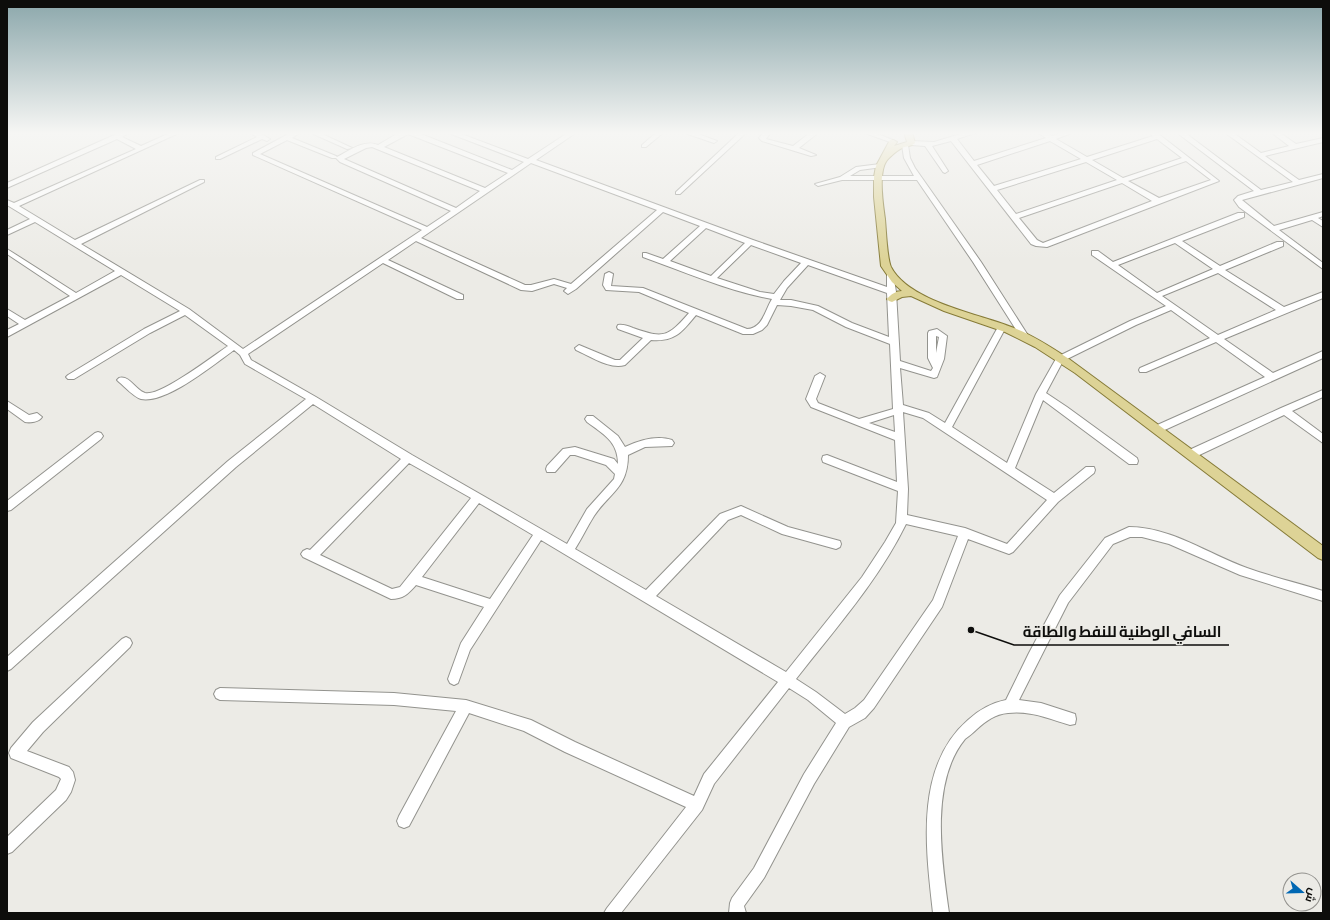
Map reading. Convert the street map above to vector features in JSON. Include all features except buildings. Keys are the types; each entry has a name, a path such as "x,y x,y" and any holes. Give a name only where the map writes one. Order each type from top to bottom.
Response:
{"main road":[{"path":"878,177 886,266 890,275 899,285 910,293 932,304 1002,327 1025,337 1060,359 1158,429 1323,554"},
{"path":"892,295 910,293"}],"street":[{"path":"7,186 32,175"},
{"path":"11,204 80,175"},
{"path":"303,175 429,230"},
{"path":"374,175 457,211"},
{"path":"447,175 486,191"},
{"path":"243,353 510,175"},
{"path":"566,175 706,225 892,295"},
{"path":"678,193 698,175"},
{"path":"842,178 847,175"},
{"path":"917,175 1025,337"},
{"path":"982,175 1036,244 1044,245 1158,201 1216,181 1208,175"},
{"path":"993,189 1035,175"},
{"path":"1111,175 1158,201"},
{"path":"1015,217 1140,175"},
{"path":"1237,175 1260,192"},
{"path":"1288,175 1298,182"},
{"path":"1323,176 1260,192 1238,200 1242,206 1323,267"},
{"path":"818,184 842,178 919,178"},
{"path":"76,243 202,181"},
{"path":"11,204 186,311 243,353 248,362 313,399 408,458 569,550 787,680 812,696 844,722"},
{"path":"416,238 524,288 532,288 554,281 570,289 662,210"},
{"path":"1273,229 1323,214"},
{"path":"1112,265 1241,215"},
{"path":"1313,217 1323,225"},
{"path":"7,233 36,219"},
{"path":"664,262 706,225"},
{"path":"1176,240 1218,269 1283,310"},
{"path":"712,280 730,260 750,242"},
{"path":"1156,296 1280,244"},
{"path":"7,251 76,296"},
{"path":"1095,253 1272,376"},
{"path":"646,255 712,280 775,300 815,308 849,325 894,342"},
{"path":"383,260 460,297"},
{"path":"609,274 607,285 609,288 640,290 746,332 751,332 759,328 770,312 775,300 784,286 806,262"},
{"path":"7,334 122,271"},
{"path":"612,913 697,805 709,780 866,581 901,524 903,489 890,275"},
{"path":"1143,370 1283,310 1323,295"},
{"path":"1010,468 1040,394 1060,359 1133,323 1172,307"},
{"path":"71,377 148,331 186,311"},
{"path":"621,327 649,337 663,338 674,335 695,311"},
{"path":"7,312 25,324"},
{"path":"946,429 1002,327"},
{"path":"579,348 619,363 625,360 649,337"},
{"path":"122,380 142,396 155,396 178,385 234,346"},
{"path":"1158,429 1323,354"},
{"path":"895,363 932,375 935,374 937,368"},
{"path":"820,376 811,399 812,403 899,438"},
{"path":"1191,454 1323,392"},
{"path":"1040,394 1064,409 1133,461"},
{"path":"7,665 232,464 313,399"},
{"path":"7,404 28,419 37,417"},
{"path":"859,422 897,409 926,415 970,445 1010,468 1054,499"},
{"path":"1284,410 1323,439"},
{"path":"569,550 591,512 618,481 621,473 623,453 615,439 590,419"},
{"path":"7,507 98,436"},
{"path":"623,453 636,446 652,442 662,441 669,443"},
{"path":"551,469 567,452 575,451 610,462 621,473"},
{"path":"408,458 309,555 395,595 404,591 478,497"},
{"path":"827,459 903,489"},
{"path":"901,518 965,533 1004,548 1012,548 1054,499 1090,470"},
{"path":"647,597 724,517 741,510 786,531 836,544"},
{"path":"1010,705 1033,657 1064,599 1109,541 1129,532 1142,532 1171,540 1244,572 1323,596"},
{"path":"736,912 738,903 759,873 809,779 844,722 860,713 870,704 938,602 965,533"},
{"path":"454,679 465,647 540,534"},
{"path":"413,579 493,605"},
{"path":"7,847 61,795 66,789 68,782 68,777 64,772 11,752 126,643"},
{"path":"220,694 394,699 466,706 526,725 570,747 697,805"},
{"path":"941,913 933,831 936,800 945,762 956,740 972,722 989,711 1010,705 1043,710 1070,719"},
{"path":"404,821 466,706"}],"place":[{"name":"السافي الوطنية للنفط والطاقة","path":"971,630"}]}
